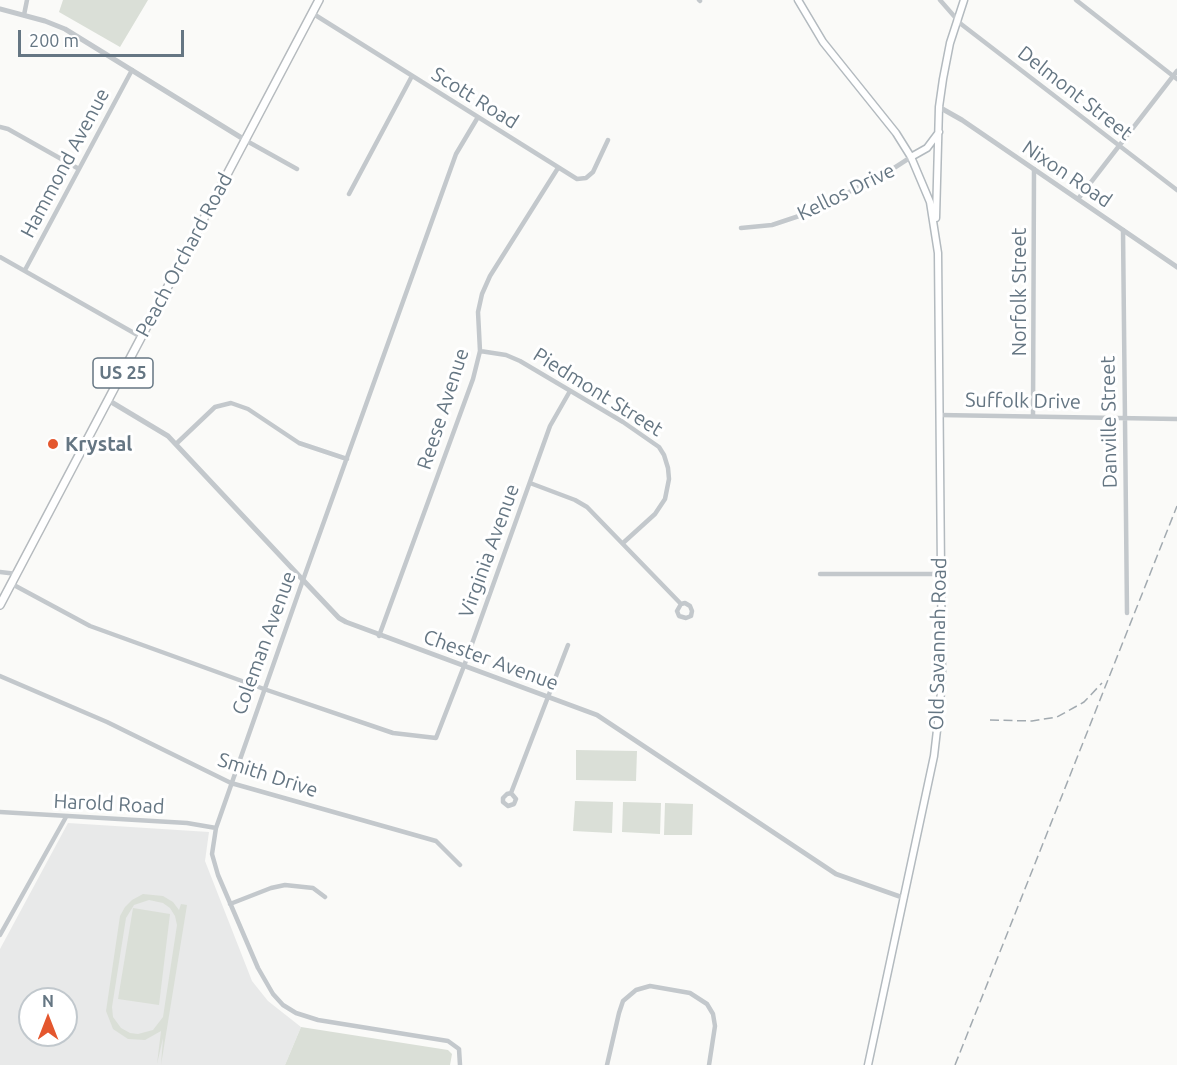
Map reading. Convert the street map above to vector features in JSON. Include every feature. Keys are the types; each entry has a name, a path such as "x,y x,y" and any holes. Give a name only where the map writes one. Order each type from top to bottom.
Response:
{"main road":[{"name":"Peach Orchard Road","path":"0,605 319,0"},
{"path":"798,0 824,42 896,133 911,157 929,199 936,232"},
{"path":"936,232 939,107 946,59 964,0"},
{"name":"Kellos Drive","path":"911,157 927,148 939,131"},
{"name":"Old Savannah Road","path":"868,1065 932,768 938,728 942,677 936,232"}],"street":[{"path":"24,15 27,0"},
{"name":"Delmont Street","path":"940,0 961,24 1177,190"},
{"path":"1076,0 1175,77"},
{"path":"0,9 65,29 245,140 297,169"},
{"name":"Scott Road","path":"312,13 577,178 586,178 595,168 608,140"},
{"name":"Hammond Avenue","path":"25,270 132,70"},
{"path":"1078,199 1175,77 1177,71"},
{"path":"349,194 412,76"},
{"name":"Nixon Road","path":"939,107 1177,267"},
{"name":"Coleman Avenue","path":"460,1065 459,1048 445,1040 318,1020 288,1009 278,1001 267,986 230,904 213,860 212,848 216,828 264,689 456,154 478,117"},
{"path":"0,127 8,129 79,169"},
{"name":"Kellos Drive","path":"741,228 772,225 811,212 911,157"},
{"name":"Reese Avenue","path":"379,636 472,379 480,351 478,312 482,294 490,276 558,168"},
{"name":"Norfolk Street","path":"1034,169 1034,416"},
{"name":"Danville Street","path":"1123,230 1127,613"},
{"path":"0,257 141,337"},
{"name":"Piedmont Street","path":"480,351 515,358 650,439 664,455 669,479 665,499 656,514 623,543"},
{"name":"Virginia Avenue","path":"12,584 90,626 393,733 436,738 550,426 570,391"},
{"name":"Chester Avenue","path":"108,400 157,428 176,444 339,618 350,625 597,715 836,874 904,898"},
{"path":"176,444 215,407 231,403 248,409 299,443 347,459"},
{"name":"Suffolk Drive","path":"940,415 1177,419"},
{"path":"530,483 581,503 681,604"},
{"path":"0,572 17,574"},
{"path":"820,574 941,574"},
{"path":"511,793 568,645"},
{"name":"Smith Drive","path":"0,676 108,722 231,783 436,841 460,865"},
{"name":"Harold Road","path":"0,812 187,823 216,828"},
{"path":"0,935 66,817"},
{"path":"230,904 285,885 313,888 325,897"},
{"path":"607,1065 623,1001 636,990 651,987 690,993 707,1004 713,1014 715,1026 709,1065"}],"shaded area":[{"path":"63,0 148,0 120,47 59,12"},
{"path":"576,750 637,751 636,781 576,780"},
{"path":"575,801 613,802 612,833 573,831"},
{"path":"623,802 661,803 660,834 622,832"},
{"path":"665,803 693,804 692,835 664,835"},
{"path":"68,823 209,832 205,861 252,981 268,1001 301,1027 285,1065 0,1065 0,949"},
{"path":"143,894 163,896 173,902 179,910 181,904 187,905 161,1065 163,1038 157,1064 161,1031 145,1040 128,1039 113,1029 106,1011 120,916 132,900","holes":["149,900 163,903 170,908 177,925 163,1017 153,1030 138,1034 130,1033 121,1028 113,1017 112,1007 126,918 134,905"]},
{"path":"133,908 170,914 159,1005 118,999"},
{"path":"301,1027 448,1050 452,1054 450,1065 285,1065"}],"railway":[{"path":"955,1065 1177,506"},
{"path":"990,720 1032,721 1057,717 1084,702 1102,683"}],"place":[{"name":"Krystal","path":"53,444"}]}
